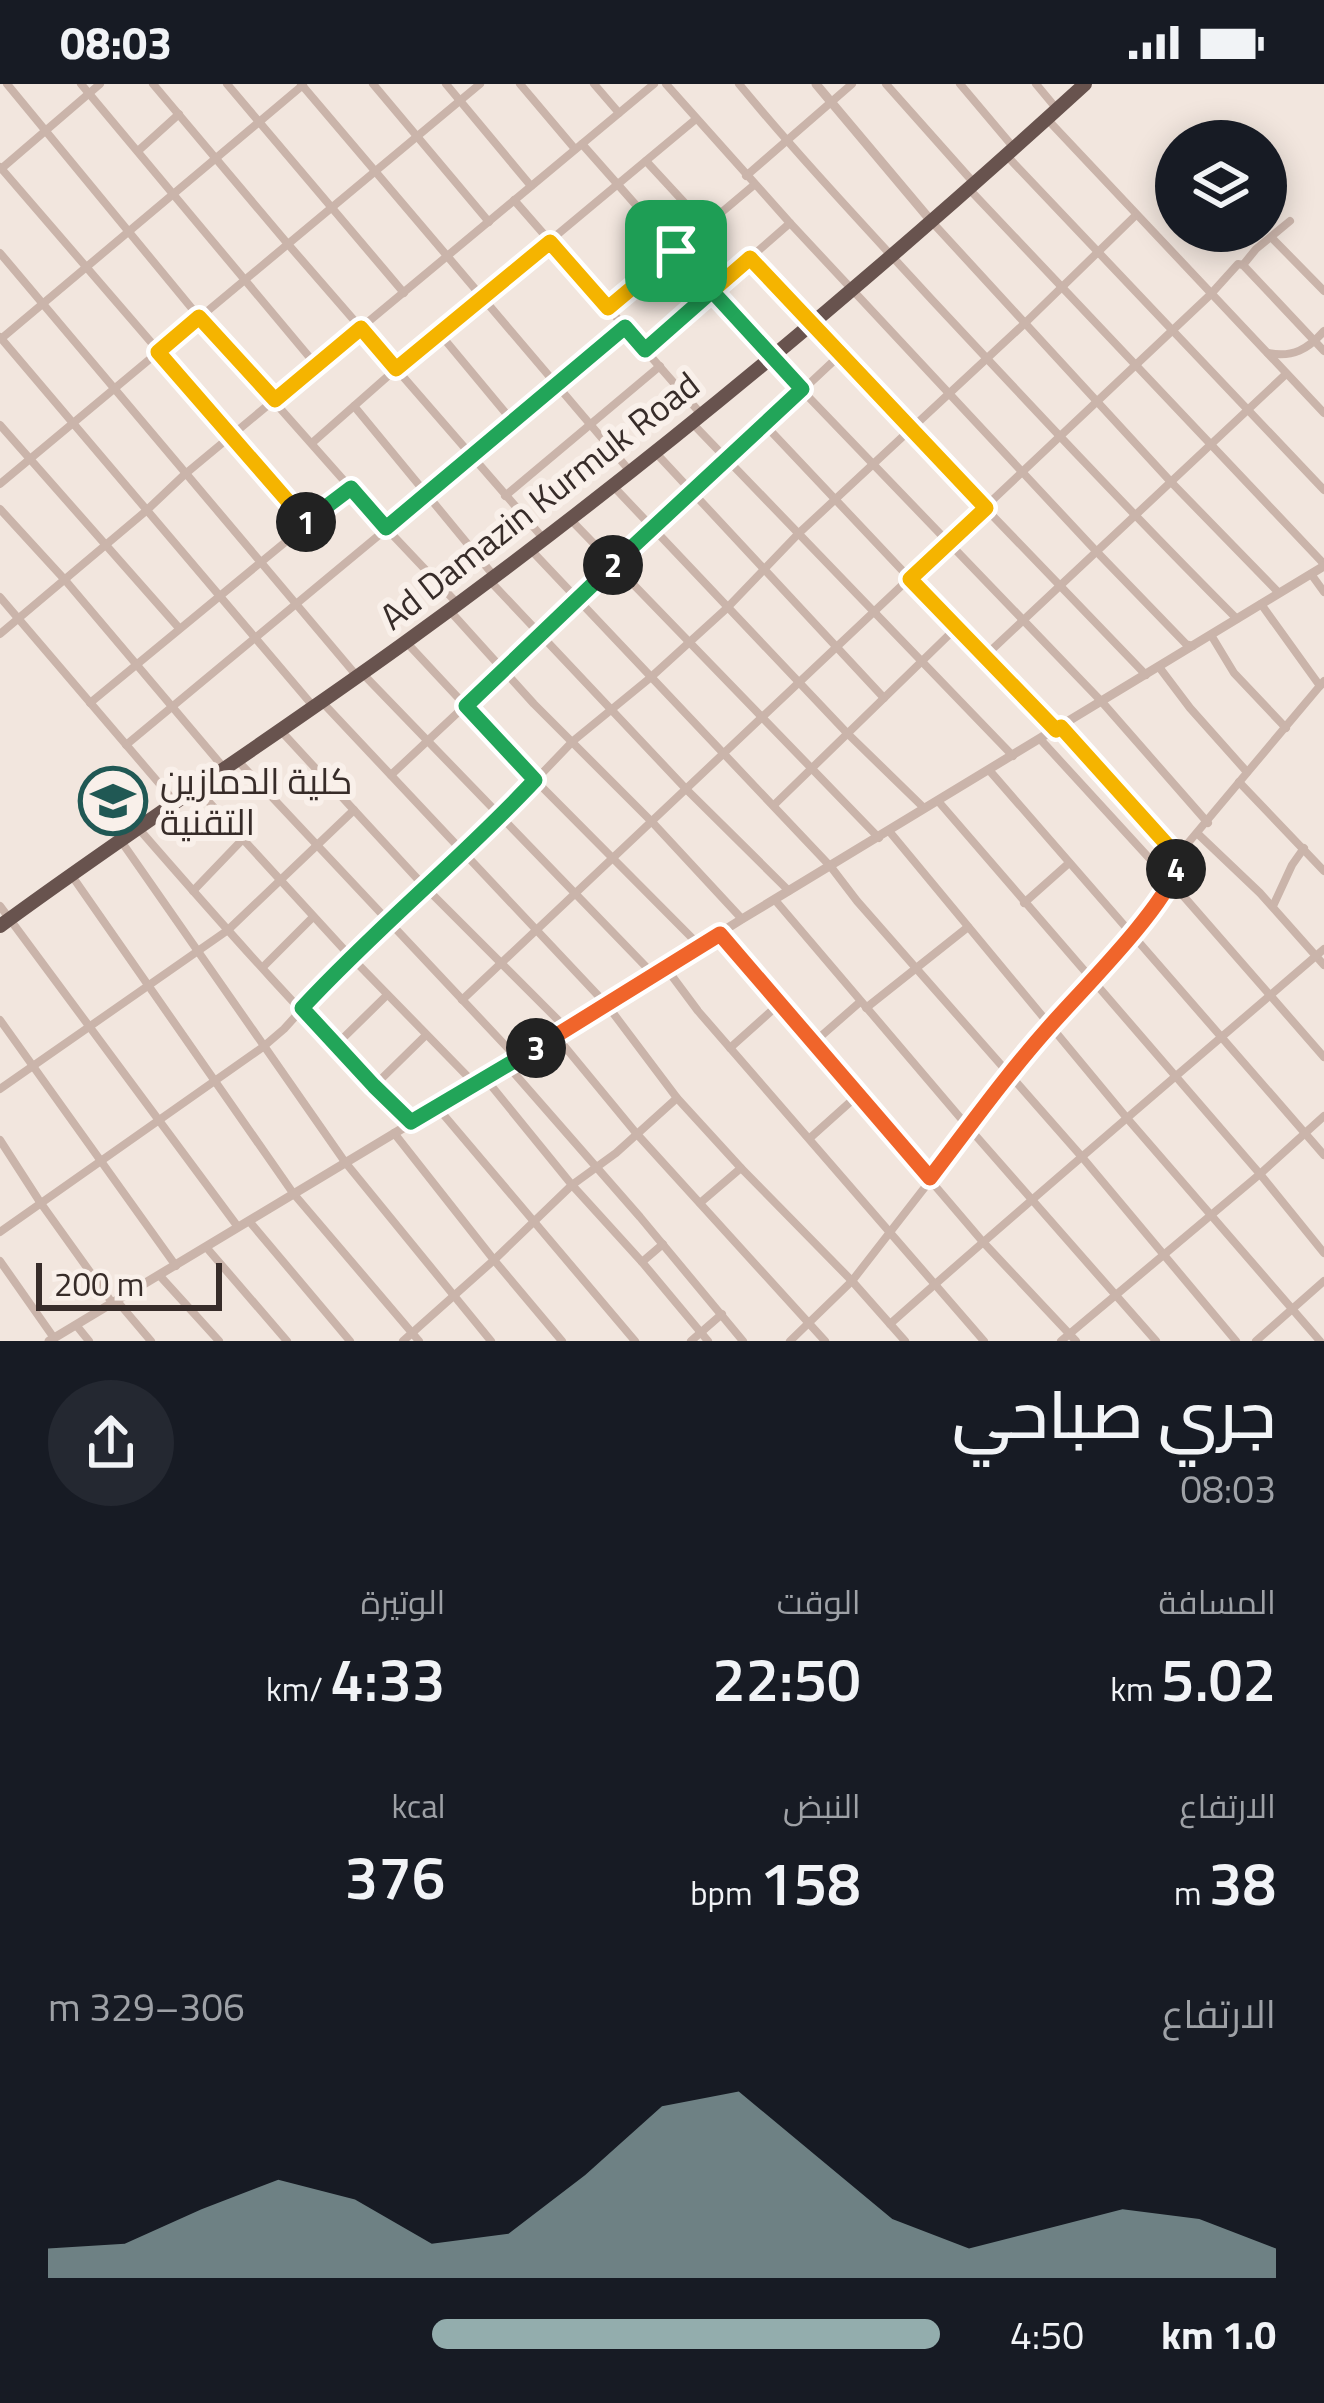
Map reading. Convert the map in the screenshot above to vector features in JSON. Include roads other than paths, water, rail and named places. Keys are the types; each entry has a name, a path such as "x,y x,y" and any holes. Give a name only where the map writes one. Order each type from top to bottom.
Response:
{"highway":[{"name":"Ad Damazin Kurmuk Road","path":"4,916 72,876 318,705 530,549 771,358 1085,84"}],"street":[{"path":"7,84 199,317 386,528 504,671 742,919"},
{"path":"81,84 316,365"},
{"path":"100,84 0,168 308,523"},
{"path":"153,84 543,538"},
{"path":"226,84 404,293"},
{"path":"630,471 302,84 0,338 254,638 464,850 607,1005 677,1097 904,1341"},
{"path":"373,84 489,222"},
{"path":"446,84 532,186"},
{"path":"0,484 480,84"},
{"path":"520,84 618,185 771,358 1102,701 1208,823"},
{"path":"594,84 619,113"},
{"path":"0,634 654,84"},
{"path":"665,84 1096,552 1193,646"},
{"path":"739,84 987,359 1237,620"},
{"path":"816,84 1024,324 1279,593"},
{"path":"746,176 852,84"},
{"path":"0,1261 51,1340 1324,565 1061,288 886,84"},
{"path":"960,84 1011,152 1098,252 1324,490"},
{"path":"1036,84 1052,114 1136,215 1324,413"},
{"path":"137,151 179,114"},
{"path":"312,443 696,119"},
{"path":"646,161 706,226"},
{"path":"608,308 754,185"},
{"path":"514,200 660,366 728,459 1012,756"},
{"path":"0,1232 263,1047 350,956 502,815 573,741 728,608 799,533 1136,215"},
{"path":"645,350 790,223"},
{"path":"1243,265 1256,252"},
{"path":"1286,252 1324,291"},
{"path":"0,254 184,475 360,675 654,975"},
{"path":"750,258 1146,675"},
{"path":"462,1000 986,508 1238,264 1324,351"},
{"path":"125,745 625,327"},
{"path":"1266,352 1299,352 1324,331"},
{"path":"440,334 514,422"},
{"path":"391,775 840,355"},
{"path":"505,496 660,366"},
{"path":"984,657 1286,374"},
{"path":"354,406 540,634 789,891"},
{"path":"765,424 1179,858"},
{"path":"0,425 179,628"},
{"path":"655,451 884,698"},
{"path":"612,485 926,809"},
{"path":"90,703 351,488"},
{"path":"0,509 171,709 316,846 462,1000 743,1341"},
{"path":"569,518 810,768 884,834 1320,1341"},
{"path":"530,549 832,867 1236,1341"},
{"path":"1311,574 1324,592"},
{"path":"0,597 176,803"},
{"path":"790,1341 852,1281 1051,1024 1172,883 1179,858 1322,684 1262,604"},
{"path":"774,805 956,628"},
{"path":"1211,635 1234,673 1286,728"},
{"path":"406,642 700,946"},
{"path":"1159,667 1247,772"},
{"path":"280,730 425,887 567,1029"},
{"path":"1040,739 1324,1057"},
{"path":"989,770 1324,1155"},
{"path":"1239,782 1324,872"},
{"path":"197,789 425,1036 480,1081 708,1341"},
{"path":"938,802 1324,1253"},
{"path":"0,1089 228,930 354,810"},
{"path":"139,829 411,1122"},
{"path":"1198,834 1320,952 1324,965"},
{"path":"193,891 243,840"},
{"path":"121,841 345,1162 491,1341"},
{"path":"1273,906 1304,848"},
{"path":"1024,903 1070,863"},
{"path":"72,876 293,1193 415,1337"},
{"path":"775,900 1156,1341"},
{"path":"4,916 158,1120 350,1341"},
{"path":"263,967 314,916"},
{"path":"812,1044 968,927"},
{"path":"720,934 983,1242 1073,1337"},
{"path":"890,1324 1320,952"},
{"path":"666,968 984,1341"},
{"path":"336,1045 387,995"},
{"path":"730,1048 778,1005"},
{"path":"0,1020 176,1266"},
{"path":"374,1086 425,1036"},
{"path":"556,1036 636,1133 825,1341"},
{"path":"810,1138 858,1095"},
{"path":"403,1341 415,1337 572,1185 677,1097"},
{"path":"437,1107 635,1341"},
{"path":"1060,1341 1073,1337 1115,1293 1324,1116"},
{"path":"394,1133 562,1341"},
{"path":"0,1140 115,1302 151,1341"},
{"path":"700,1203 741,1168"},
{"path":"643,1262 663,1244"},
{"path":"206,1247 287,1341"},
{"path":"160,1276 219,1341"},
{"path":"1256,1341 1324,1281"},
{"path":"691,1341 722,1314"},
{"path":"76,1325 89,1341"}],"place":[{"name":"كلية الدمازين التقنية","path":"113,801"}]}
